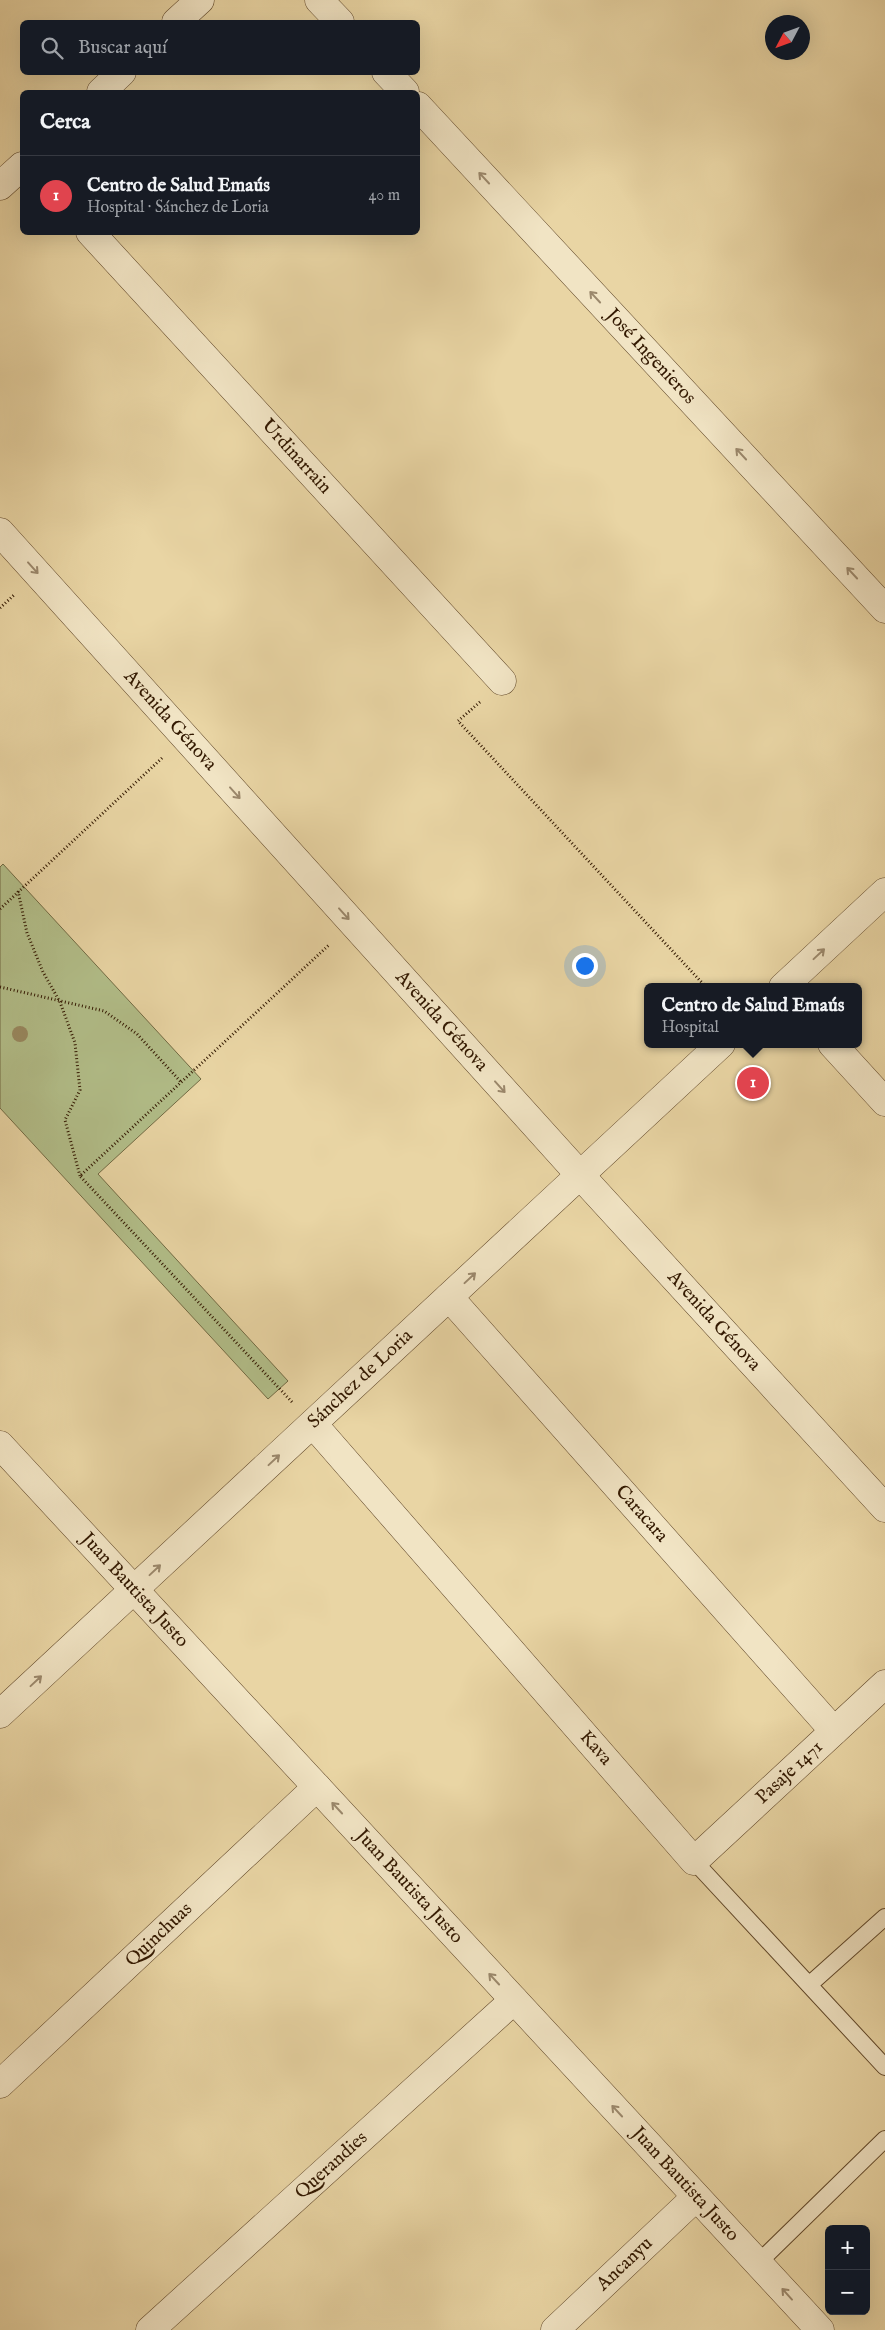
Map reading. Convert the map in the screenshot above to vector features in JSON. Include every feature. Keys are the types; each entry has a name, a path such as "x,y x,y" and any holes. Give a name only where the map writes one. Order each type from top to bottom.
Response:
{"street":[{"path":"178,20 200,0"},
{"path":"319,0 338,20"},
{"path":"103,90 119,75"},
{"path":"389,75 403,90"},
{"name":"José Ingenieros","path":"420,108 885,609"},
{"path":"0,186 20,168"},
{"name":"Urdinarrain","path":"93,235 502,681"},
{"name":"Avenida Génova","path":"0,532 580,1176 885,1508"},
{"path":"787,983 885,892"},
{"name":"Sánchez de Loria","path":"0,1714 718,1048"},
{"path":"836,1048 885,1102"},
{"name":"Caracara","path":"449,1297 834,1731"},
{"name":"Kava","path":"313,1424 694,1861"},
{"name":"Juan Bautista Justo","path":"0,1445 820,2330"},
{"name":"Pasaje 1471","path":"694,1861 834,1731 883,1690"},
{"name":"Quinchuas","path":"0,2084 317,1786"},
{"name":"Querandies","path":"150,2330 514,2000"},
{"name":"Ancanyu","path":"555,2330 696,2197"}],"lane":[{"name":"Kava","path":"694,1861 885,2067"},
{"path":"809,1985 885,1917"},
{"path":"758,2263 885,2138"}],"path":[{"path":"502,681 458,721 702,983"},
{"path":"0,908 184,737"},
{"path":"18,891 27,934 43,972 60,1002 75,1043 80,1090 65,1120 80,1176 313,1424"},
{"path":"80,1176 353,924"},
{"path":"0,987 104,1011 137,1034 181,1082"}],"green space":[{"path":"3,864 201,1079 98,1174 288,1381 268,1399 0,1108 0,867"}],"place":[{"name":"Centro de Salud Emaús","path":"753,1083"}]}
